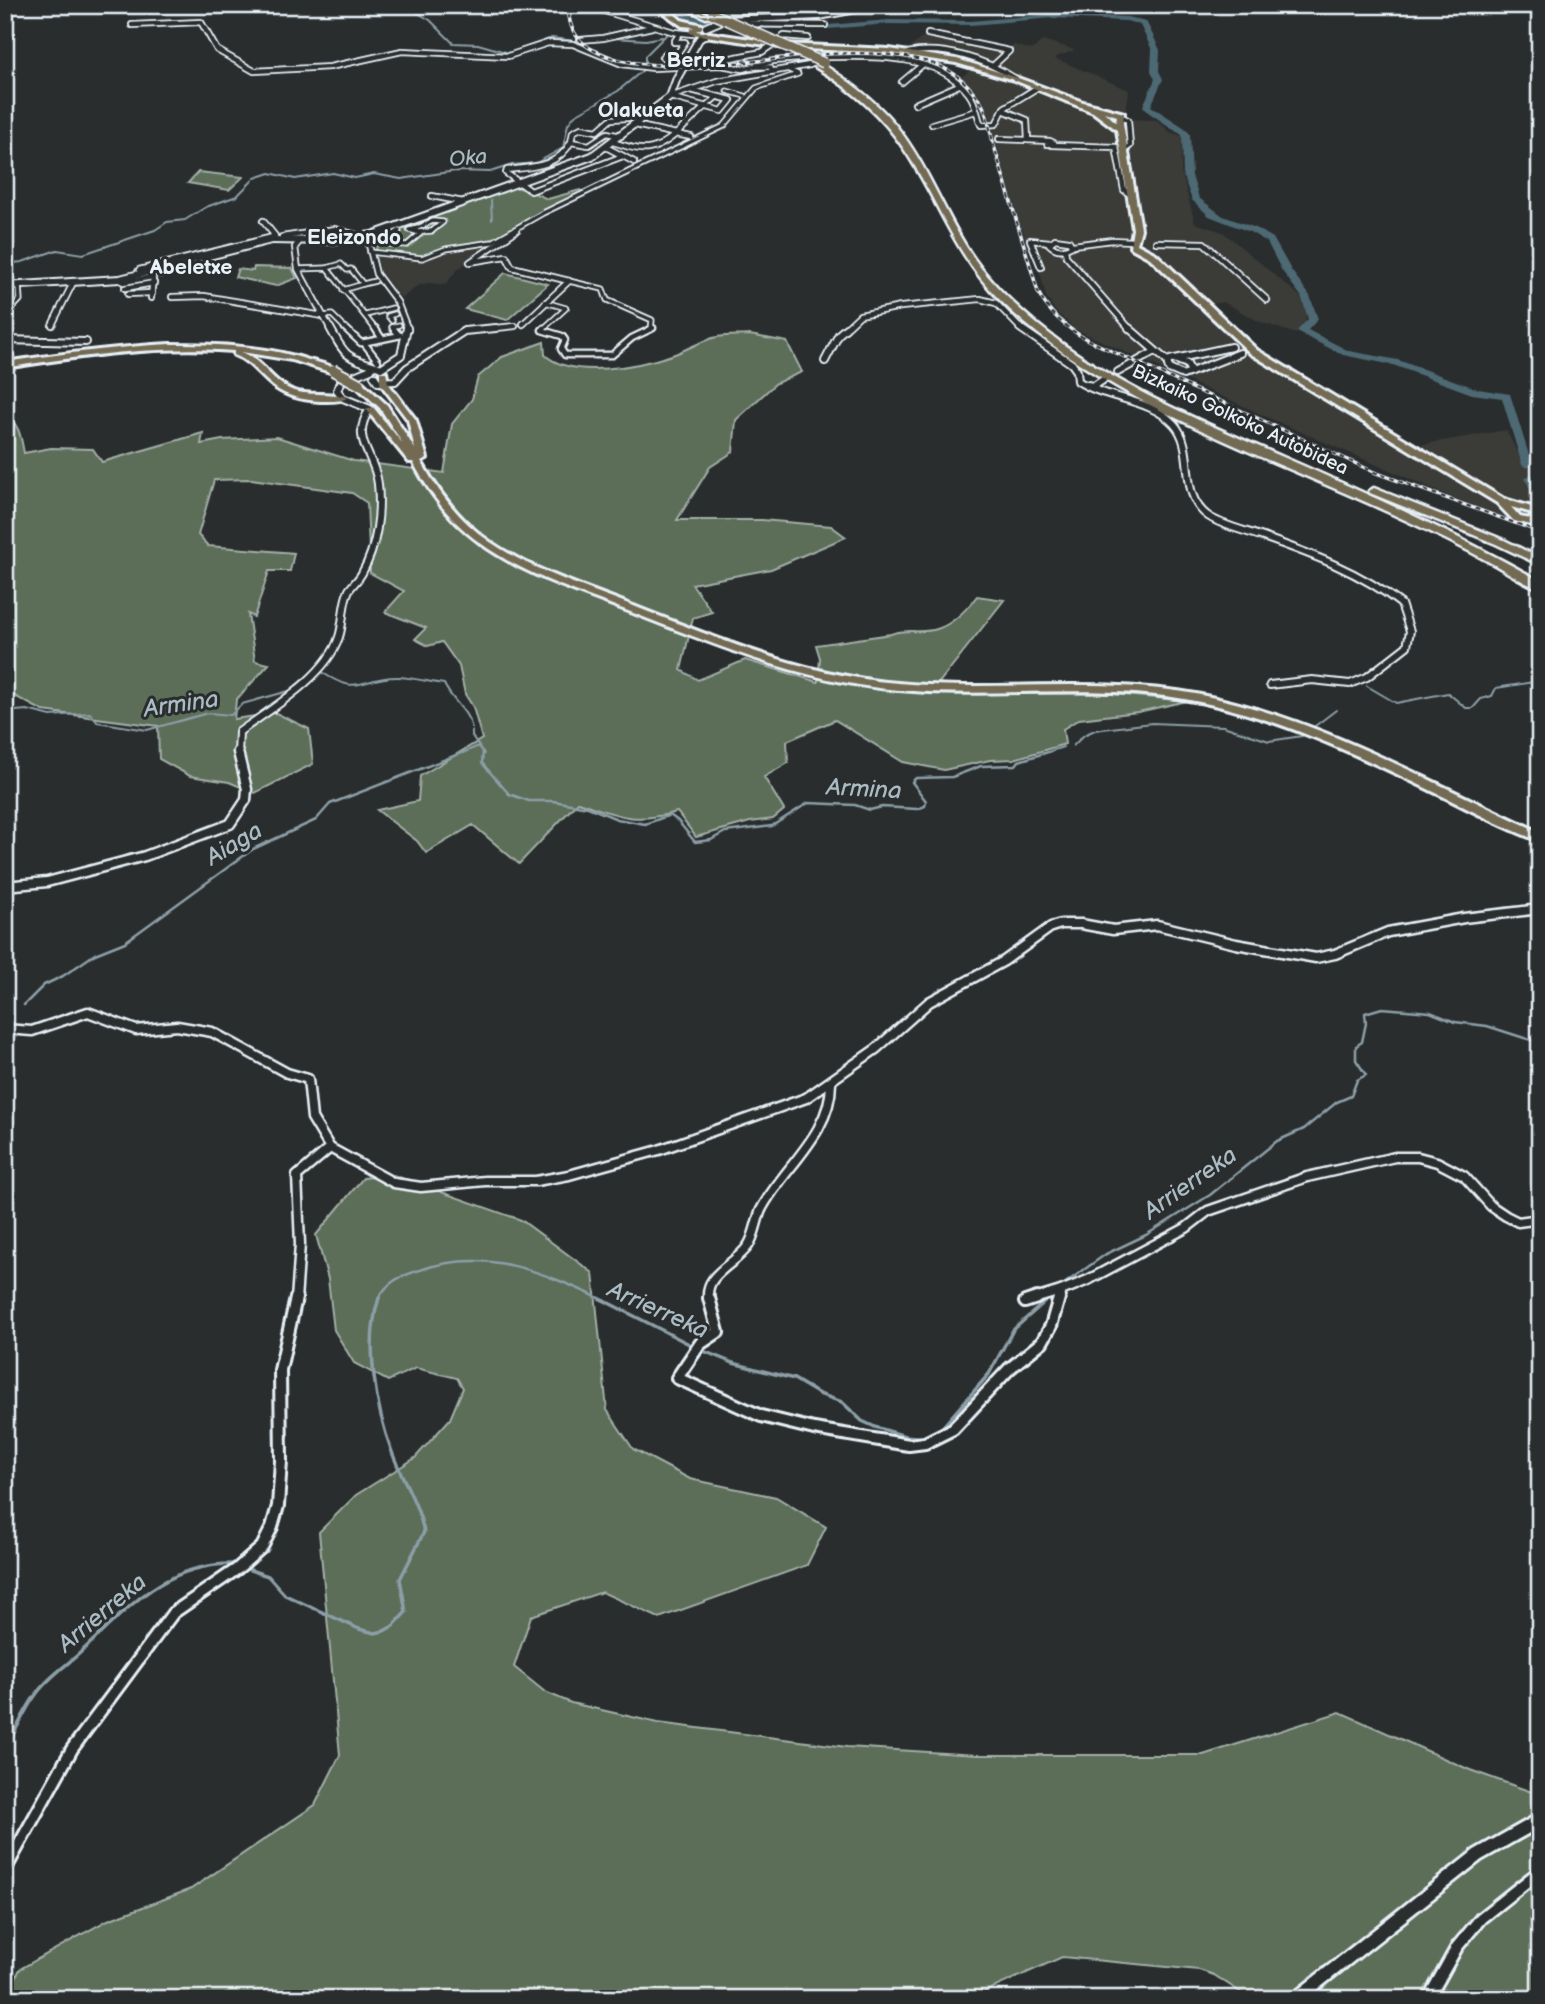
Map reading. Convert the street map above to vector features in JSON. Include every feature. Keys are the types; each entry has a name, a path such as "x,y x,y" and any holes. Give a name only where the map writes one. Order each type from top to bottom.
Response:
{"highway":[{"name":"Bizkaiko Golkoko Autobidea","path":"681,5 709,26 754,34 822,61 857,85 895,121 915,148 952,217 981,262 1017,304 1041,325 1097,363 1134,385 1240,436 1418,515 1540,577"},
{"name":"Bizkaiko Golkoko Autobidea","path":"690,5 709,26"},
{"name":"Bizkaiko Golkoko Autobidea","path":"822,61 889,122 909,148 973,263 1012,306 1057,343 1107,376 1199,424 1416,521 1540,586"},
{"path":"1320,470 1500,542 1540,562"}],"main road":[{"path":"661,5 691,34 709,26"},
{"path":"678,21 709,26 728,37 803,47 908,53 977,66 1120,117 1121,150 1142,240 1153,256 1254,352 1500,501 1520,520 1537,521 1535,512 1500,501"},
{"path":"1106,114 1120,131"},
{"path":"191,347 242,355 281,388 299,395 340,394"},
{"path":"5,365 115,351 191,347 266,352 294,358 357,380 380,400 395,418 445,506 466,528 522,564 694,634 776,664 833,678 901,687 1109,687 1173,693 1217,702 1316,733 1540,837"},
{"path":"378,371 412,420 422,454 422,469"},
{"path":"370,409 428,480"},
{"path":"1513,513 1524,508"}],"street":[{"path":"594,5 601,10 655,27 691,34"},
{"path":"709,26 731,20 819,16 875,6"},
{"path":"731,20 747,26 825,24"},
{"path":"132,25 201,22 217,50 254,71 330,67 402,51 502,56 548,43 603,38 655,27"},
{"path":"803,47 813,29"},
{"path":"666,53 662,57 674,58 685,42 674,41 691,34"},
{"path":"670,97 684,67 691,34"},
{"path":"928,34 1009,51 994,65"},
{"path":"684,67 762,52 772,41 784,36 808,38"},
{"path":"576,41 600,55 634,66 730,67 734,72 773,61 881,58 922,66 959,85 970,96 981,125 996,124"},
{"path":"908,53 926,49 994,65 1016,79"},
{"path":"263,221 277,238 293,244 300,241 365,238 583,160 613,142 670,97 690,89 717,81 789,70 822,61"},
{"path":"902,82 922,66"},
{"path":"754,67 770,67 774,72"},
{"path":"545,302 566,307 542,330 562,336 565,340 562,352 565,355 612,355 632,338 653,329 652,320 607,300 603,289 512,267 506,256 470,262 542,214 724,126 735,116 746,96 762,85 799,74 789,70"},
{"path":"915,104 959,85"},
{"path":"1000,141 996,124 1003,110 1038,88"},
{"path":"670,97 722,111 731,100 690,89"},
{"path":"726,91 746,96"},
{"path":"690,103 703,93"},
{"path":"613,142 656,151 717,97"},
{"path":"1003,110 1027,120 1028,140"},
{"path":"932,124 976,111"},
{"path":"623,156 531,191 518,183 507,170 560,159 567,152 573,132 578,129 597,131 611,119 644,117"},
{"path":"1000,141 1028,140 1121,150 1130,146 1130,134 1128,120 1120,117"},
{"path":"635,125 691,137"},
{"path":"571,142 589,145 607,133 621,136"},
{"path":"1000,141 1050,143"},
{"path":"606,147 634,162"},
{"path":"432,196 463,202"},
{"path":"418,232 399,231 389,238 389,244 411,244 418,232 432,221 443,222 431,232 418,232"},
{"path":"5,286 120,279 314,230 346,231 365,238"},
{"path":"370,252 422,258 463,245 492,242 517,230"},
{"path":"5,886 47,882 145,856 222,828 239,816 249,791 235,746 239,732 286,699 334,652 340,639 348,592 363,572 377,535 378,482 362,441 362,421 370,409 340,394 342,381 357,380 393,362 401,355 408,330 397,302 376,274 365,238"},
{"path":"1041,267 1030,240 1050,242 1063,239 1073,244 1142,240 1204,243 1267,300"},
{"path":"1050,242 1051,247 1065,250 1073,244"},
{"path":"293,244 298,269 346,356 396,379"},
{"path":"1065,250 1066,256 1154,352 1167,360 1231,347"},
{"path":"298,269 327,268 341,264 347,270 351,269 363,284"},
{"path":"160,274 200,268"},
{"path":"327,268 382,339"},
{"path":"120,279 123,282 151,276 154,283 152,296 127,291 154,283"},
{"path":"343,290 375,281"},
{"path":"523,324 569,281"},
{"path":"52,325 73,283"},
{"path":"5,316 20,300 19,285"},
{"path":"172,297 204,296 332,316 364,343 378,371"},
{"path":"825,361 839,334 860,315 901,307 980,299 996,303 1024,332 1072,364 1077,371 1078,381 1082,384 1108,398 1130,400 1146,406 1176,426 1181,436 1190,489 1203,512 1209,517 1328,560 1401,604 1410,631 1407,646 1367,677 1350,684 1312,680 1270,685"},
{"path":"366,315 393,308"},
{"path":"364,343 400,335 391,327 396,321 384,311"},
{"path":"392,391 396,379 464,331 515,326"},
{"path":"5,340 86,342"},
{"path":"1118,372 1154,352"},
{"path":"1167,360 1169,369 1177,374 1191,372 1240,353"},
{"path":"1146,358 1187,364 1191,372"},
{"path":"1095,389 1103,380"},
{"path":"5,1029 32,1031 88,1012 136,1030 177,1026 212,1032 288,1073 308,1079 312,1118 330,1148 403,1186 536,1181 569,1175 659,1150 792,1103 831,1083 929,1002 1004,961 1051,927 1061,924 1081,924 1113,930 1157,925 1236,944 1316,958 1329,956 1386,933 1480,915 1540,909"},
{"path":"831,1083 831,1095 816,1134 762,1209 748,1246 736,1261 710,1282 707,1292 718,1332 697,1348 677,1378 746,1410 814,1429 921,1445 950,1432 1008,1370 1046,1337 1061,1291"},
{"path":"5,1870 72,1749 173,1613 185,1602 233,1574 260,1550 269,1534 279,1500 280,1370 294,1315 300,1205 297,1176 330,1148"},
{"path":"1025,1302 1088,1280 1186,1228 1208,1211 1307,1177 1384,1159 1418,1157 1437,1162 1464,1176 1491,1206 1506,1216 1518,1222 1540,1219"},
{"path":"1296,1999 1478,1855 1540,1820"},
{"path":"1428,1999 1457,1947 1480,1918 1540,1871"}],"shaded area":[{"path":"929,32 1007,50 1014,45 1032,50 1043,40 1075,50 1054,58 1129,90 1125,119 1157,120 1170,132 1182,136 1181,171 1195,223 1223,232 1300,296 1307,315 1304,326 1296,334 1260,322 1223,302 1214,304 1217,314 1256,348 1319,390 1413,446 1506,430 1524,465 1540,463 1540,508 1515,521 1456,499 1280,423 1075,329 1056,312 1046,297 1041,276 1019,222 983,99 961,77 977,65 906,51"},
{"path":"490,245 457,270 445,285 429,283 417,286 404,297 400,297 380,273 373,253 426,259 458,247"}],"green space":[{"path":"699,5 870,5 828,13 730,18"},
{"path":"198,172 243,177 229,190 188,183"},
{"path":"513,187 548,199 580,190 583,192 483,245 457,247 426,259 374,252 384,235 381,234"},
{"path":"254,267 292,268 297,278 276,286 235,277 238,269 253,271"},
{"path":"505,273 548,284 507,320 465,309"},
{"path":"750,335 787,342 802,372 776,383 736,420 733,452 710,467 677,520 762,520 831,526 846,537 771,569 692,584 712,612 693,618 681,670 698,680 745,660 818,682 820,658 816,645 902,631 937,629 959,616 977,596 1004,600 931,693 1114,694 1187,701 1138,712 1079,719 1063,729 1065,744 1014,759 990,760 944,770 903,762 835,720 787,741 788,763 764,777 784,810 773,819 750,822 696,837 677,812 662,816 626,817 578,802 519,864 473,825 426,853 417,841 377,810 418,801 420,776 482,739 473,707 465,694 459,666 442,642 428,646 415,639 426,628 385,612 404,591 370,573 367,503 352,493 251,479 214,480 198,535 208,546 294,553 290,571 269,571 254,617 248,614 255,661 269,664 236,700 234,719 276,713 309,729 313,764 255,793 229,782 190,776 159,759 158,726 43,711 5,691 5,415 17,427 24,453 51,448 93,449 102,462 203,433 201,444 277,437 354,461 444,473 452,424 472,399 478,377 502,357 544,342 545,355 557,363 589,369 607,368 658,359 717,337"},
{"path":"393,1175 521,1220 593,1273 607,1410 633,1449 690,1479 776,1497 826,1527 807,1565 659,1618 602,1592 531,1616 514,1667 545,1692 571,1703 658,1723 847,1747 977,1755 1203,1755 1340,1712 1470,1770 1540,1795 1540,1999 1251,1999 1214,1975 1199,1970 1062,1957 969,1999 5,1999 20,1969 108,1920 191,1889 315,1805 340,1755 319,1532 356,1495 415,1458 450,1419 463,1388 457,1378 416,1368 388,1381 354,1363 334,1330 328,1279 316,1235 363,1178"}],"waterway":[{"path":"404,5 430,20 453,43 478,44 509,53 552,38 575,41"},
{"path":"666,5 677,16 751,27 828,27 889,22 971,23 1053,16 1127,19 1143,23 1156,50 1155,71 1159,79 1147,106 1186,134 1186,169 1196,200 1212,214 1262,234 1275,247 1286,271 1305,296 1312,311 1313,319 1302,331 1346,353 1395,362 1476,392 1506,396 1527,465"},
{"name":"Oka","path":"686,23 692,19"},
{"name":"Oka","path":"645,63 645,56 669,32"},
{"path":"613,38 646,40 662,37"},
{"name":"Oka","path":"255,178 270,173 295,179 333,173 355,178 374,174 401,179 456,171 490,172 512,165 536,163 563,148 568,124 575,115 618,91 643,70"},
{"name":"Oka","path":"5,264 22,262 57,250 83,254 155,230 167,222 185,220 206,207 237,196 253,180"},
{"path":"491,201 492,220"},
{"path":"1530,478 1540,501"},
{"name":"Armina","path":"320,671 344,684 353,685 399,677 444,684 467,716 472,728"},
{"name":"Armina","path":"5,718 12,716 15,711 27,710 51,716 90,713 97,722 147,730 208,713 231,715 242,704 289,691 312,672"},
{"name":"Armina","path":"1367,686 1396,703 1448,693 1466,708 1473,708 1481,699 1492,696 1496,688 1540,681"},
{"name":"Armina","path":"1315,726 1336,710"},
{"name":"Armina","path":"1073,746 1084,735 1095,730 1152,723 1223,726 1269,741 1302,736"},
{"name":"Armina","path":"472,731 479,746"},
{"name":"Aiaga","path":"460,754 479,746"},
{"name":"Aiaga","path":"479,746 483,752"},
{"name":"Armina","path":"1048,752 1063,747"},
{"name":"Aiaga","path":"24,1005 44,985 63,976 95,954 125,942 253,849 316,820 330,804 464,752"},
{"name":"Armina","path":"483,752 482,763 509,794 529,801 553,801 588,807 617,819 645,824 670,815 695,842 711,840 725,832 772,826 808,803 855,805 870,810 882,807 917,809 925,806 926,801 912,782 916,778 952,777 981,766 1016,765 1019,761 1048,752"},
{"name":"Armina","path":"1042,754 1048,752"},
{"name":"Arrierreka","path":"1057,1289 1106,1254 1146,1235 1210,1195 1277,1141 1304,1129 1337,1102 1351,1096 1357,1080 1366,1075 1356,1060 1356,1046 1362,1042 1366,1023 1365,1013 1382,1008 1430,1012 1455,1022 1487,1026 1540,1043"},
{"name":"Arrierreka","path":"379,1299 395,1280 420,1270 468,1261 491,1262 536,1272 602,1300"},
{"name":"Arrierreka","path":"244,1568 268,1576 285,1595 359,1629 375,1633 384,1631 406,1612 400,1579 424,1532 418,1511 392,1452 377,1396 372,1335 379,1299"},
{"name":"Arrierreka","path":"940,1430 989,1374 1013,1330 1048,1299"},
{"name":"Arrierreka","path":"602,1300 695,1347"},
{"name":"Arrierreka","path":"701,1350 733,1363 794,1379 819,1394 842,1402 862,1421 875,1427 905,1436 926,1438"},
{"name":"Arrierreka","path":"5,1747 31,1702 45,1684 132,1604 168,1580 188,1571 235,1564"}],"railway":[{"path":"569,5 575,34 598,53 633,62 720,64 859,53 912,58 944,68 963,81 982,104 1038,292 1047,307 1065,325 1088,340 1374,472 1540,532"}],"district":[{"name":"Berriz","path":"696,60"},
{"name":"Olakueta","path":"641,110"},
{"name":"Eleizondo","path":"354,237"},
{"name":"Abeletxe","path":"191,267"}]}
